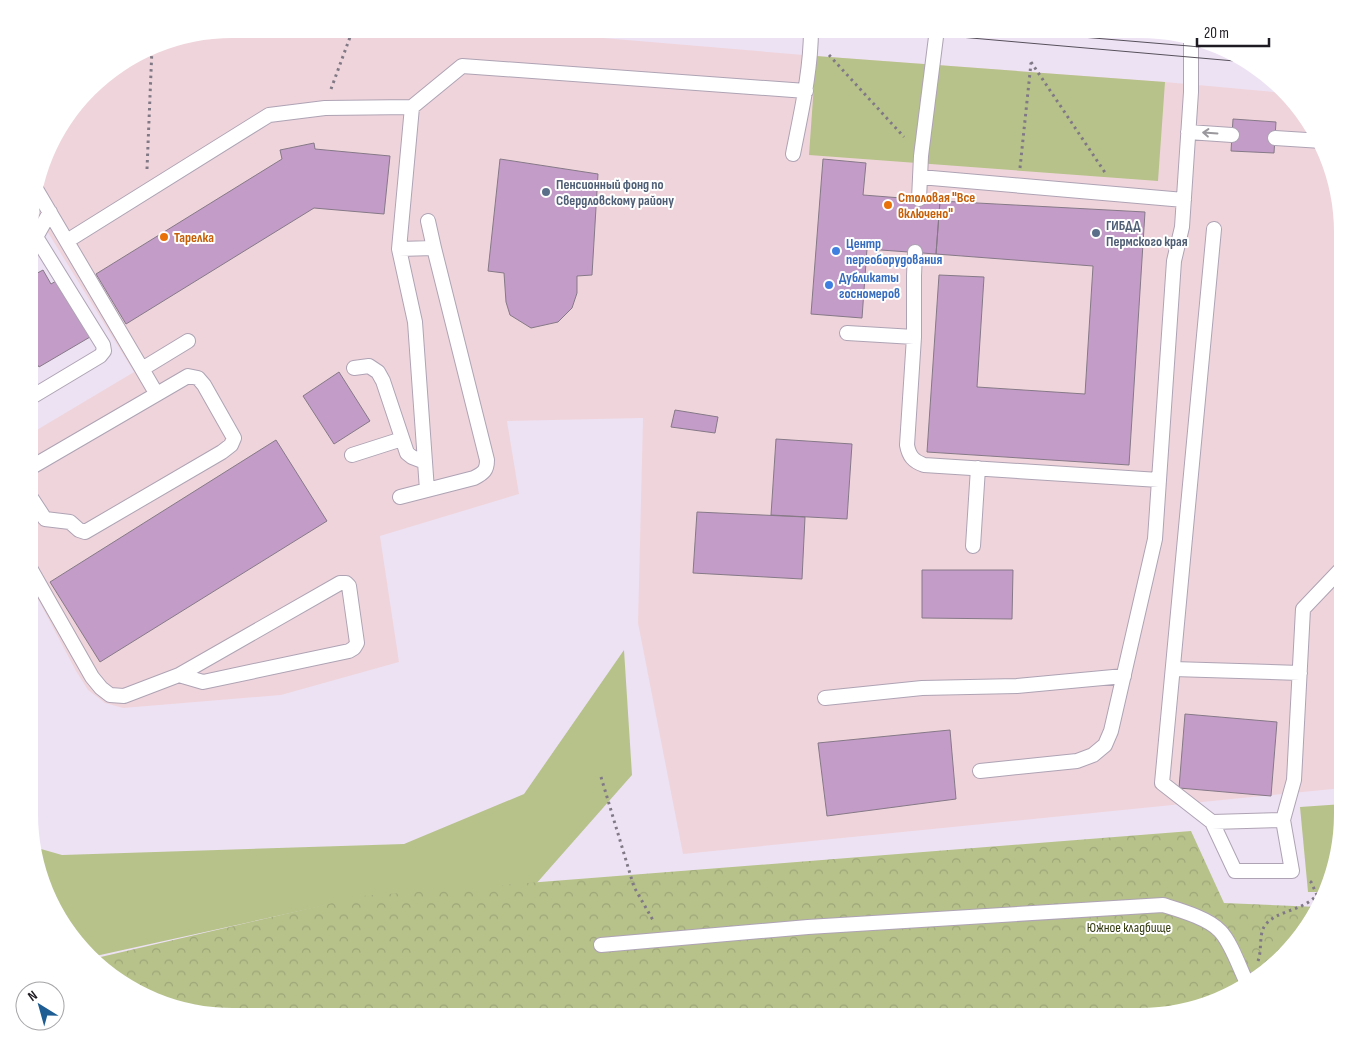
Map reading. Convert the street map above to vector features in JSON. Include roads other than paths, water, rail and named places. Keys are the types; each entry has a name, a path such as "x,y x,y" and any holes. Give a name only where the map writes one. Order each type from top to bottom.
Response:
{"lane":[{"path":"793,154 806,90 811,38"},
{"path":"919,199 921,156 936,38"},
{"path":"980,771 1077,761 1093,755 1105,745 1111,731 1155,539 1174,261 1182,227 1184,200 1191,92 1191,44"},
{"path":"66,241 270,115 325,108 412,107 462,66 806,90"},
{"path":"412,107 399,249 415,322 427,490"},
{"path":"1188,132 1232,135"},
{"path":"1275,138 1311,140"},
{"path":"920,177 1184,200"},
{"path":"41,197 156,393"},
{"path":"38,231 50,212"},
{"path":"400,497 474,478 482,474 487,468 487,460 428,221"},
{"path":"1214,229 1162,783 1212,822 1235,871 1292,871 1283,820 1294,780 1303,609 1334,576"},
{"path":"38,247 103,345 104,351 100,356 38,393"},
{"path":"399,249 434,248"},
{"path":"915,252 914,337 907,445 909,454 914,461 924,465 1159,480"},
{"path":"847,332 914,337"},
{"path":"142,369 188,341"},
{"path":"354,368 370,366 378,372 383,381 407,453 425,462"},
{"path":"38,463 188,376 198,378 204,385 234,438 231,445 222,452 85,532 79,530 70,522 46,519 38,508"},
{"path":"352,455 402,439"},
{"path":"973,546 978,468"},
{"path":"38,582 92,677 110,695 124,696 179,675 340,583 346,583 348,586 357,643 354,648 348,651 203,682 179,675"},
{"path":"1173,669 1300,673"},
{"path":"825,698 922,688 1017,686 1124,676"},
{"path":"1212,822 1283,820"},
{"path":"602,945 808,927 1163,905 1194,915 1220,930 1245,978"}],"tram line":[{"path":"971,38 1231,61"},
{"path":"1094,38 1200,47"}],"place":[{"name":"Пенсионный фонд по Свердловскому району","path":"546,192"},
{"name":"Столовая \"Все включено\"","path":"888,205"},
{"name":"ГИБДД Пермского края","path":"1096,233"},
{"name":"Тарелка","path":"164,237"},
{"name":"Центр переоборудования","path":"836,251"},
{"name":"Дубликаты госномеров","path":"829,285"}],"park label":[{"name":"Южное кладбище","path":"1129,927"}]}
